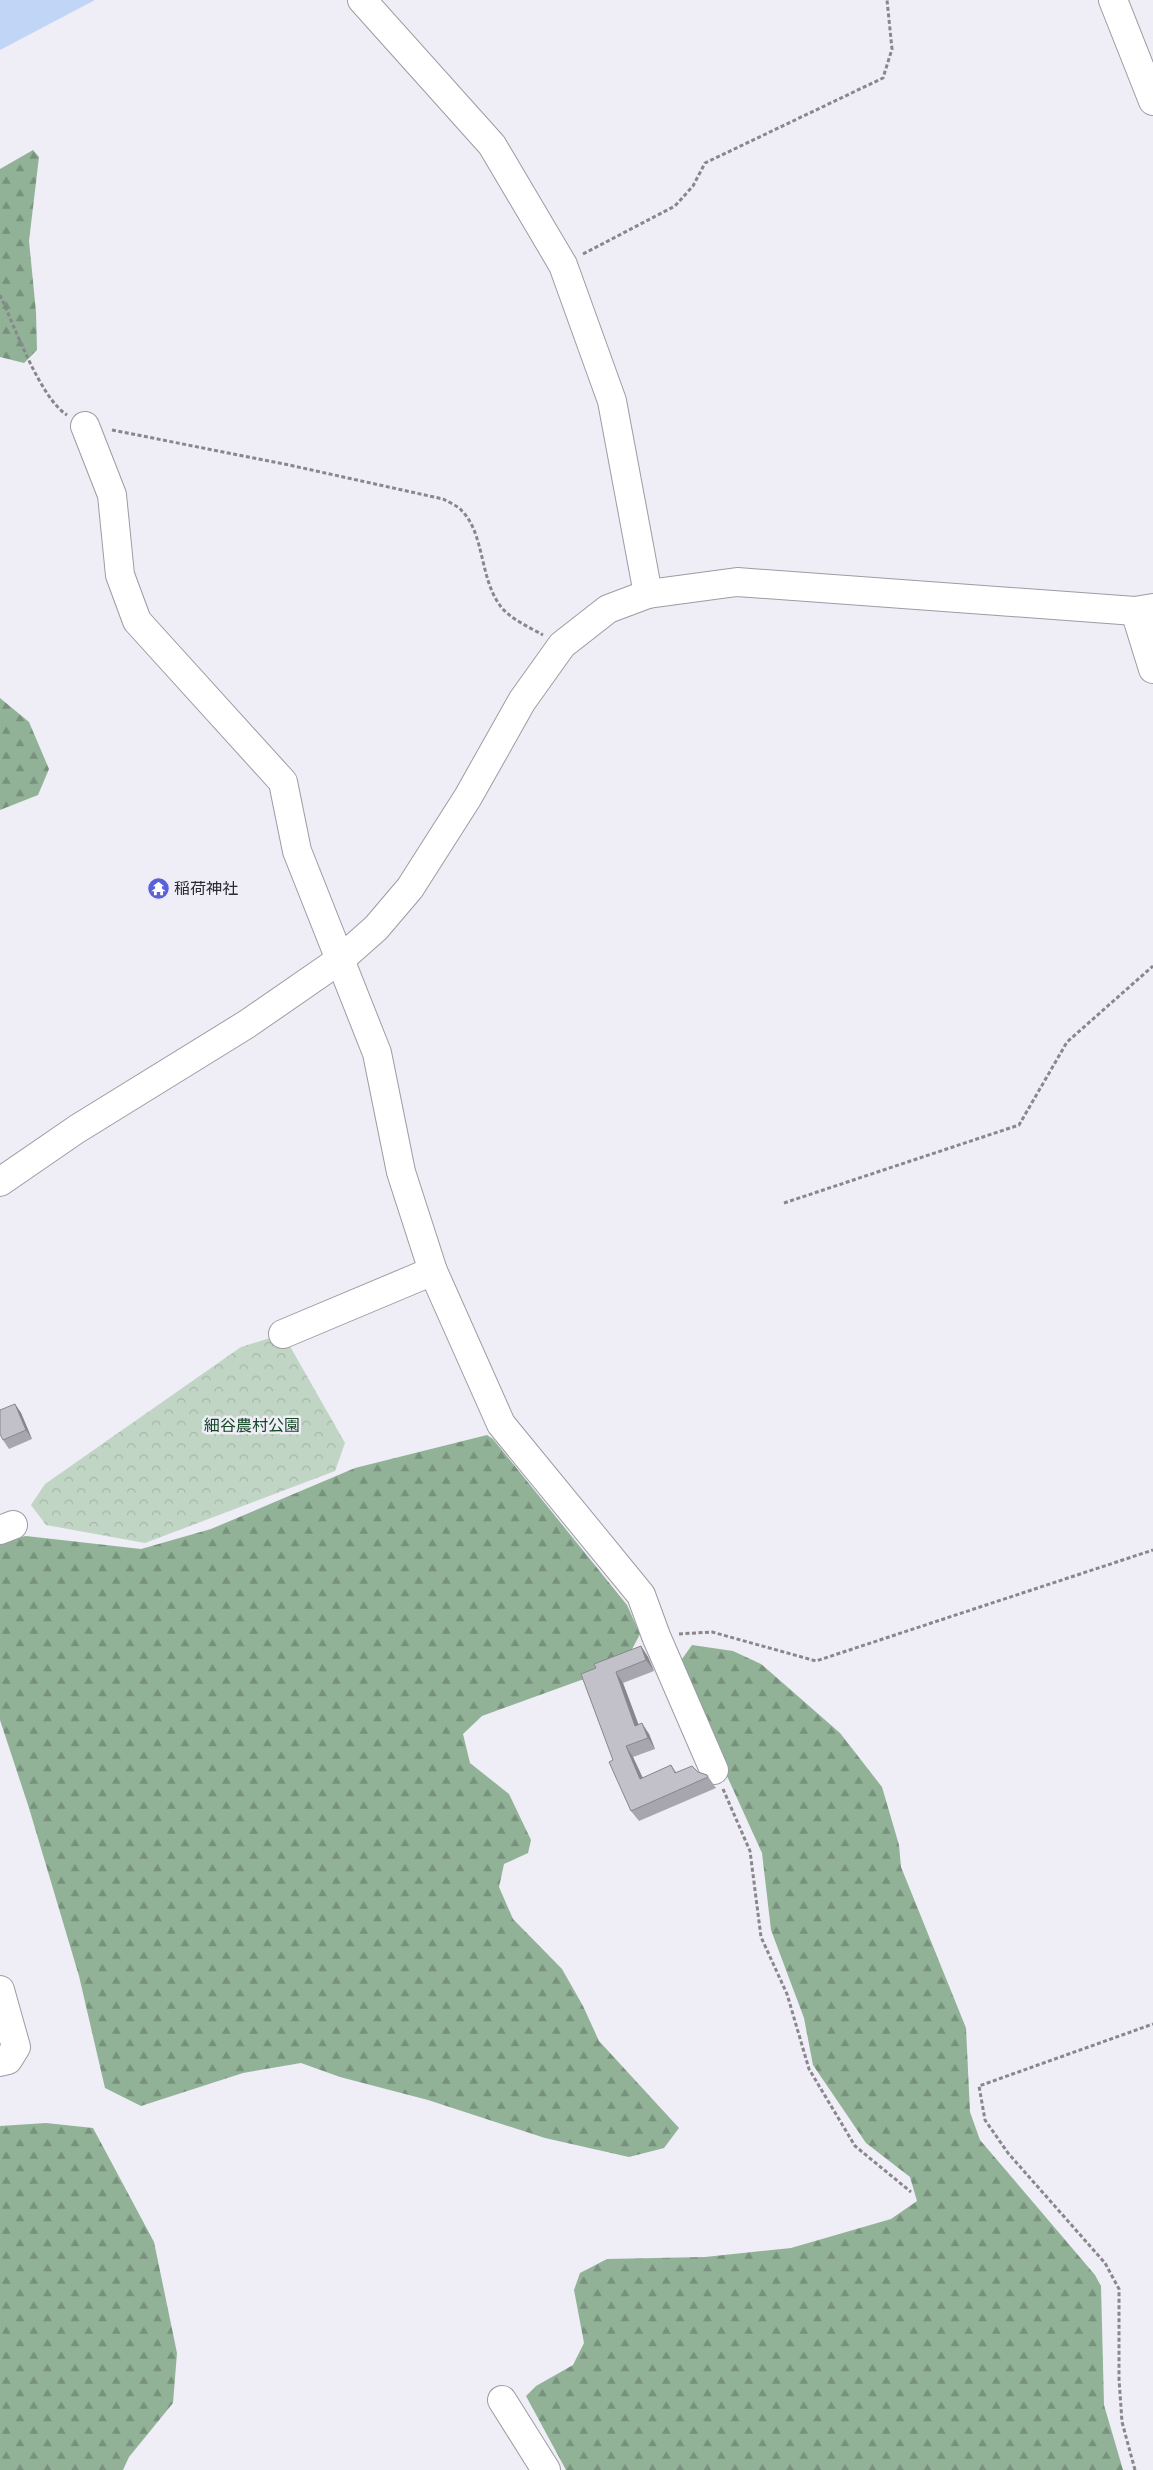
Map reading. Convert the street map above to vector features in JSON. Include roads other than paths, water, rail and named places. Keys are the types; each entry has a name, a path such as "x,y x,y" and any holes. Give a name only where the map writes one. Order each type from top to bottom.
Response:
{"street":[{"path":"362,0 492,145 563,265 612,401 648,594"},
{"path":"1113,0 1147,68 1153,101"},
{"path":"85,426 112,495 120,576 137,621 283,782 296,851 342,959 377,1052 401,1172 433,1271 501,1424 641,1595 656,1636 714,1770"},
{"path":"0,1182 76,1129 247,1024 342,959 376,928 410,888 468,797 522,701 562,645 608,609 648,594 737,582 1144,609 1153,669"},
{"path":"283,1334 433,1271"},
{"path":"0,1990 16,2047 8,2060 0,2062"},
{"path":"502,2400 546,2470"}],"water":[{"path":"0,0 95,0 0,50"}],"place":[{"name":"稲荷神社","path":"158,889"}],"park label":[{"name":"細谷農村公園","path":"252,1426"}]}
